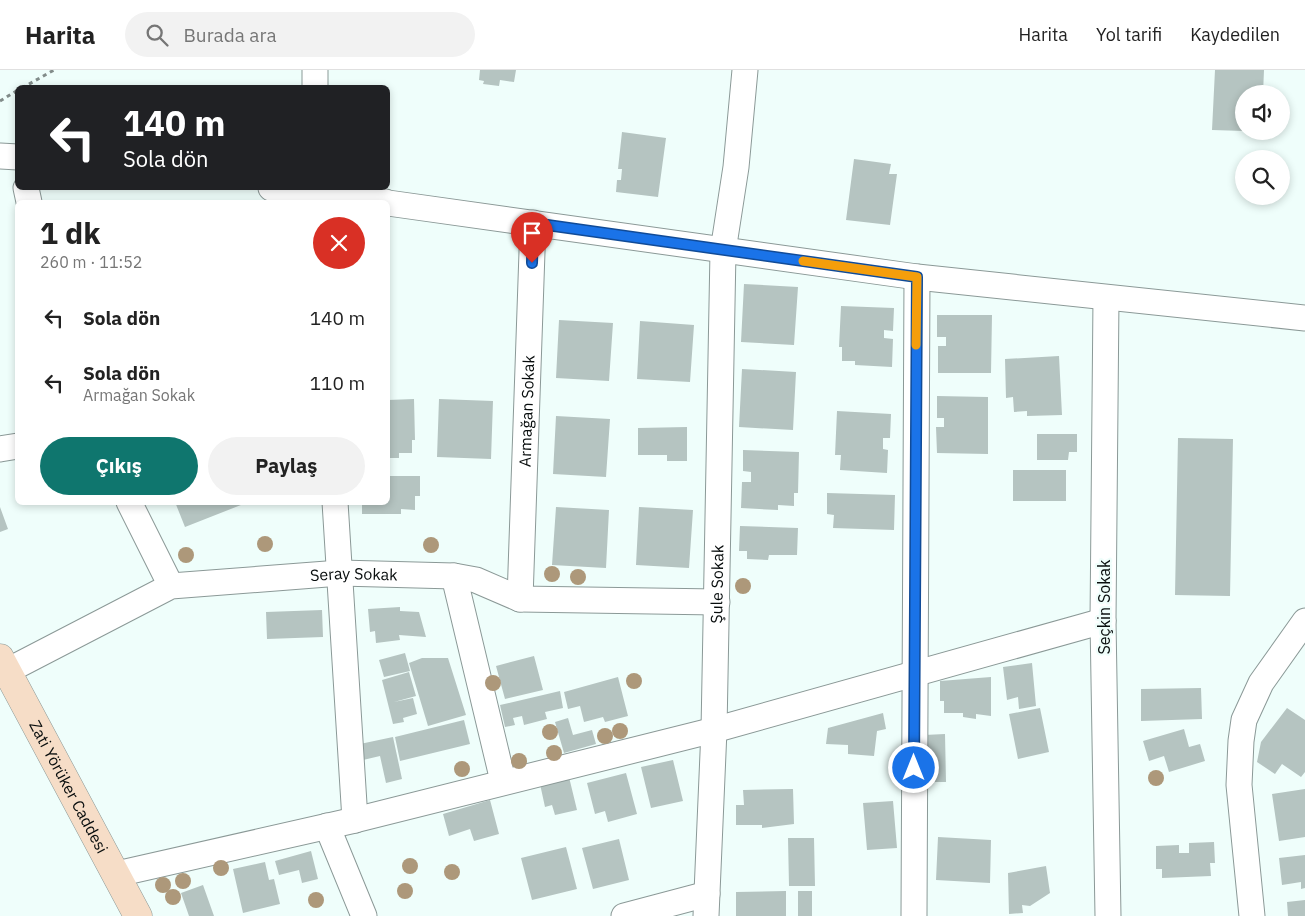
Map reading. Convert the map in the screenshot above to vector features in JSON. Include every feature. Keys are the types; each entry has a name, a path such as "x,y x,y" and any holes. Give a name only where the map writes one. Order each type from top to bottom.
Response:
{"main road":[{"name":"Zati Yörüker Caddesi","path":"4,665 138,916"}],"street":[{"path":"314,70 315,85"},
{"name":"Şule Sokak","path":"706,905 714,730 723,251 736,167 745,70"},
{"path":"0,156 15,157"},
{"path":"286,190 363,200"},
{"path":"390,204 917,277 1305,318"},
{"name":"Armağan Sokak","path":"520,599 533,223"},
{"path":"914,916 917,277"},
{"name":"Seçkin Sokak","path":"1106,298 1103,621 1108,916"},
{"path":"0,449 15,446"},
{"path":"130,505 171,586"},
{"path":"335,505 355,820"},
{"name":"Seray Sokak","path":"4,665 171,586 340,573 454,576 476,580 520,599 717,602"},
{"path":"454,576 503,781"},
{"path":"117,874 355,820 503,781 714,730 1103,621"},
{"path":"1252,916 1239,785 1240,741 1244,720 1261,683 1305,621"},
{"path":"327,826 364,916"},
{"path":"624,916 706,905"}],"path":[{"path":"27,85 54,70"},
{"path":"0,101 15,92"}],"building":[{"path":"480,70 516,70 514,82 500,80 499,86 483,84 484,81 479,80"},
{"path":"1215,70 1264,70 1263,85 1235,85 1235,131 1212,130"},
{"path":"622,132 666,138 658,197 616,192 617,180 621,180 622,169 618,169"},
{"path":"854,159 891,164 889,174 897,174 890,225 846,220"},
{"path":"744,284 798,287 794,345 741,342"},
{"path":"841,306 894,308 893,331 884,330 884,338 893,339 892,367 855,365 855,361 842,361 842,347 839,347"},
{"path":"937,315 992,315 991,373 938,373 938,346 946,346 946,337 937,337"},
{"path":"559,320 613,323 609,381 556,378"},
{"path":"640,321 694,325 690,382 637,379"},
{"path":"1059,356 1062,415 1027,416 1027,411 1014,412 1013,397 1006,398 1005,359"},
{"path":"742,369 796,372 793,430 739,427"},
{"path":"937,396 988,397 988,454 937,453 936,427 944,427 944,418 937,418"},
{"path":"414,399 415,440 412,440 412,453 399,453 399,458 390,458 390,400"},
{"path":"439,399 493,401 491,459 437,457"},
{"path":"837,411 891,414 890,438 883,438 883,449 888,450 887,473 840,470 841,455 835,455"},
{"path":"556,416 610,419 606,477 553,474"},
{"path":"687,427 687,461 667,461 667,455 638,455 638,428"},
{"path":"1037,434 1077,434 1077,452 1069,452 1068,460 1037,460"},
{"path":"1178,438 1233,439 1230,596 1175,595"},
{"path":"743,450 799,452 798,493 794,493 794,506 778,505 778,510 741,508 742,482 751,482 751,472 743,471"},
{"path":"1013,470 1066,470 1066,501 1013,501"},
{"path":"390,476 420,476 420,496 415,496 415,510 401,509 401,514 362,514 362,505 390,505"},
{"path":"827,493 895,495 894,530 833,528 834,515 827,514"},
{"path":"176,505 241,505 185,527"},
{"path":"0,507 8,529 0,532"},
{"path":"556,507 609,510 606,568 552,565"},
{"path":"639,507 693,510 689,568 636,565"},
{"path":"740,526 798,528 797,555 769,555 768,560 747,559 747,551 739,551"},
{"path":"400,607 400,611 419,612 426,637 399,635 400,640 376,643 375,631 370,632 368,609"},
{"path":"322,610 323,637 267,639 266,612"},
{"path":"405,653 410,671 384,677 379,660"},
{"path":"534,656 543,690 505,699 496,666"},
{"path":"422,658 448,658 466,715 428,726 409,663"},
{"path":"1032,663 1036,706 1019,709 1018,697 1007,700 1003,667"},
{"path":"409,672 416,696 394,702 413,698 417,714 403,718 404,722 393,724 382,680"},
{"path":"618,677 628,716 605,722 603,717 584,722 580,706 568,709 564,692"},
{"path":"991,677 991,716 976,714 976,719 963,717 963,713 944,713 944,701 940,701 940,681"},
{"path":"1201,688 1202,719 1141,721 1141,689"},
{"path":"560,691 563,708 545,712 547,719 524,725 522,716 513,718 515,725 505,727 500,705"},
{"path":"1040,708 1049,752 1018,759 1009,714"},
{"path":"1287,708 1305,720 1305,772 1301,777 1282,764 1275,774 1257,762 1261,742"},
{"path":"883,713 886,729 877,731 874,756 848,754 848,745 826,744 828,728"},
{"path":"568,718 573,735 592,730 596,744 564,753 555,722"},
{"path":"464,720 470,744 400,761 395,737"},
{"path":"1184,729 1189,747 1200,744 1205,761 1169,772 1164,756 1149,761 1143,741"},
{"path":"945,734 946,782 925,782 924,735"},
{"path":"393,737 402,779 386,783 380,756 363,760 360,744"},
{"path":"673,760 683,801 651,808 641,767"},
{"path":"626,773 637,814 608,822 605,811 595,814 587,783"},
{"path":"569,777 577,810 555,815 552,805 545,807 540,784"},
{"path":"793,789 794,824 762,828 762,825 736,825 736,805 744,805 743,790"},
{"path":"1305,789 1305,837 1279,841 1272,794"},
{"path":"490,800 499,834 474,841 470,829 449,836 443,814"},
{"path":"893,801 897,848 867,850 863,803"},
{"path":"938,837 991,840 990,883 936,880"},
{"path":"788,838 814,838 815,886 789,886"},
{"path":"619,839 629,880 593,889 582,848"},
{"path":"1214,842 1215,863 1210,863 1211,876 1162,878 1162,869 1156,869 1156,846 1179,845 1179,853 1189,853 1189,843"},
{"path":"566,847 577,889 532,900 521,858"},
{"path":"311,851 318,879 302,883 299,870 279,875 275,861"},
{"path":"1305,855 1305,888 1301,889 1301,882 1282,885 1279,858"},
{"path":"265,862 269,880 274,879 280,904 243,913 233,869"},
{"path":"1046,866 1050,893 1030,906 1022,905 1023,913 1009,914 1008,873"},
{"path":"203,885 214,916 189,916 181,893"},
{"path":"786,891 786,916 736,916 736,892"},
{"path":"798,891 812,891 812,916 798,916"},
{"path":"1305,900 1305,916 1288,916 1287,902"}],"slow traffic":[{"path":"803,261 917,277 916,345"}],"route":[{"path":"532,263 533,223 917,277 914,768"}]}
